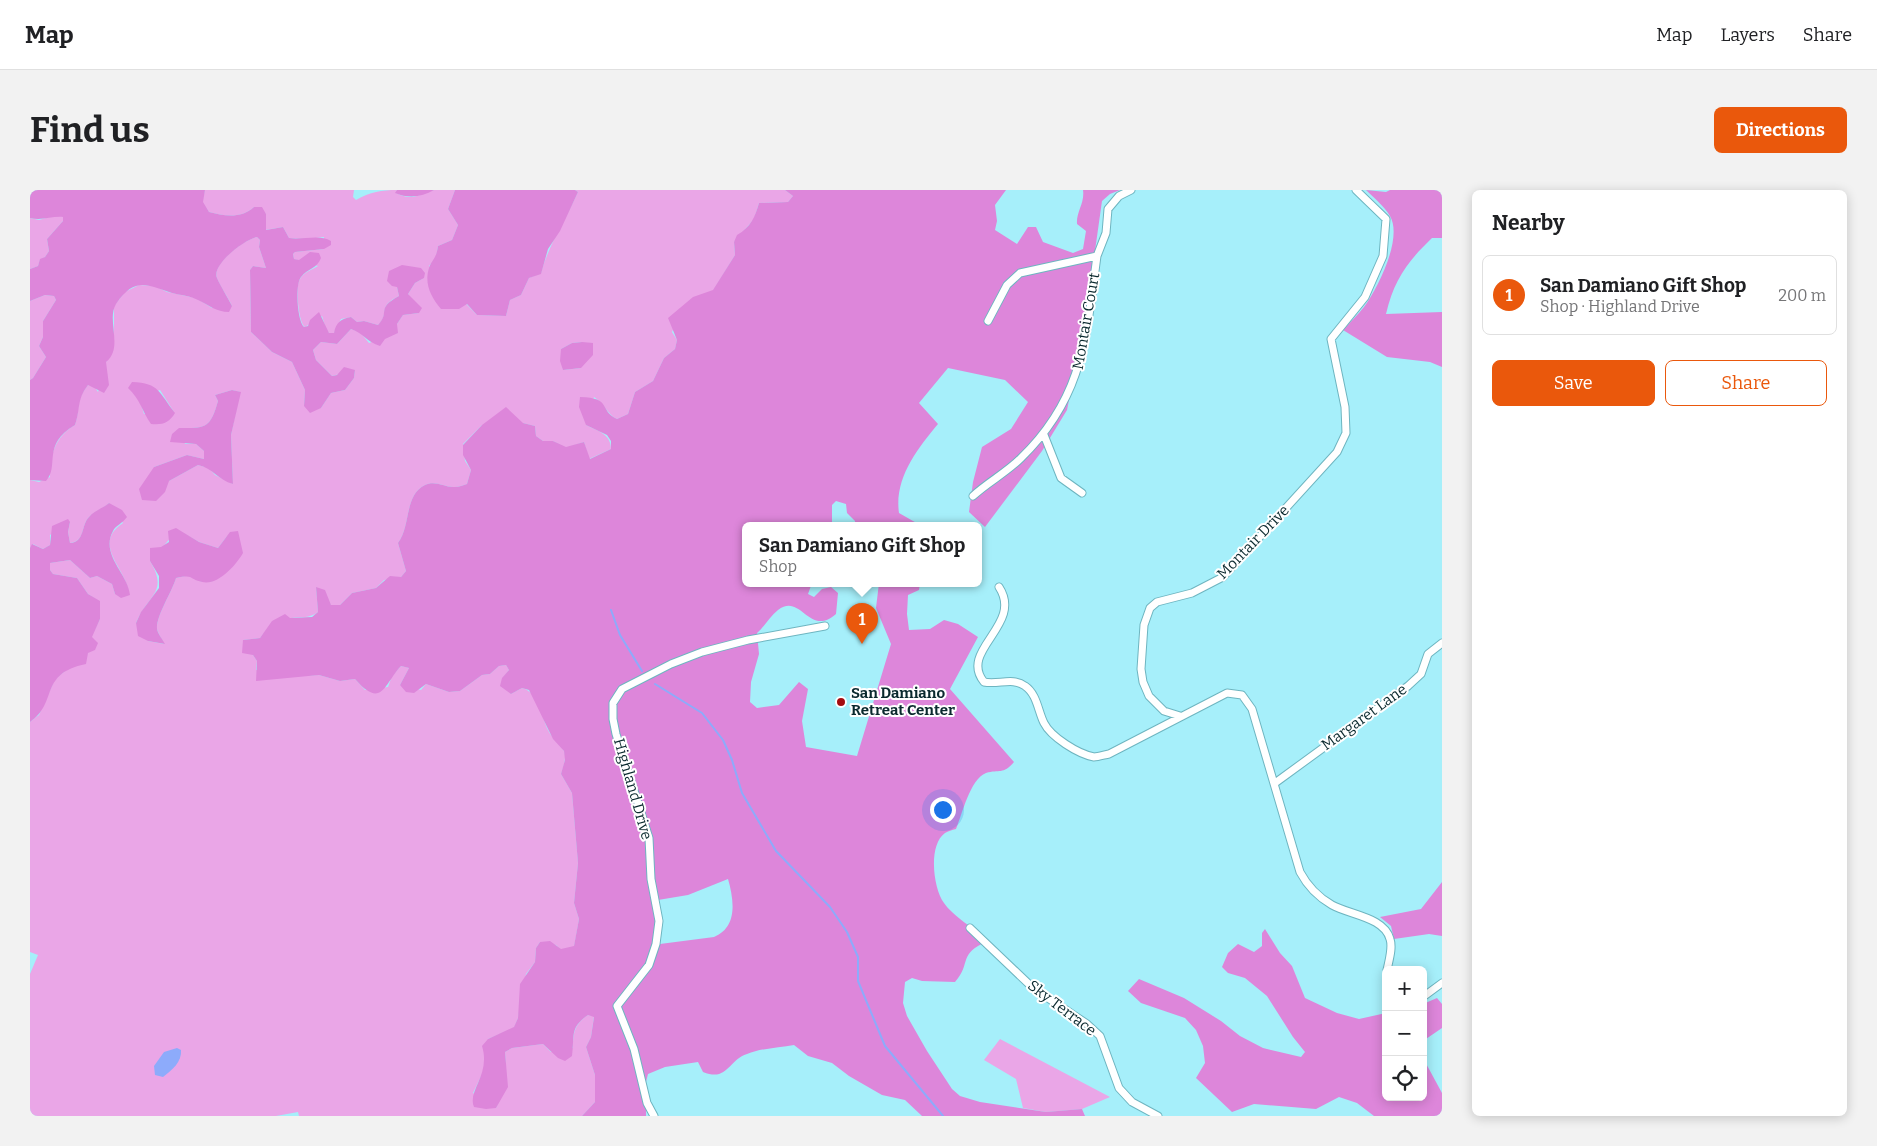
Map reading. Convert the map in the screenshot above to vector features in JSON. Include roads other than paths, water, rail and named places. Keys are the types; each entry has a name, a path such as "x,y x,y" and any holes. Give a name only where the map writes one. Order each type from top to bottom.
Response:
{"street":[{"path":"988,321 1007,285 1020,273 1097,256 1106,233 1108,209 1119,193 1131,190"},
{"name":"Montair Drive","path":"1180,716 1164,711 1149,696 1143,682 1141,668 1144,625 1147,614 1157,602 1192,593 1223,577 1337,452 1346,434 1345,407 1331,339 1369,289 1383,256 1386,219 1356,190"},
{"name":"Montair Court","path":"972,496 988,482 1009,469 1044,435 1067,398 1078,372 1084,347 1097,256"},
{"path":"1044,435 1062,478 1082,494"},
{"path":"998,586 1006,605 1003,617 977,662 977,674 984,682 1018,682 1027,687 1034,696 1045,725 1052,734 1080,752 1098,756 1109,754 1180,716 1227,694 1242,695 1252,709 1276,783 1300,872 1306,883 1315,893 1332,905 1378,923 1386,930 1391,947 1388,966"},
{"name":"Highland Drive","path":"654,1116 647,1103 634,1049 617,1006 649,965 656,944 659,921 651,880 649,838 616,734 613,719 613,703 622,690 671,664 702,652 748,640 825,626"},
{"name":"Margaret Lane","path":"1276,783 1408,686 1421,674 1428,654 1442,643"},
{"name":"Sky Terrace","path":"970,928 1033,988 1100,1036 1118,1088 1132,1102 1158,1116"},
{"path":"1427,994 1442,983"}],"water":[{"path":"177,1048 181,1050 181,1054 176,1065 163,1077 155,1075 154,1066 164,1052"}],"waterway":[{"path":"611,610 620,635 642,671"},
{"path":"655,684 702,713 723,740 732,760 742,793 776,851 830,907 847,932 858,957 858,981 885,1046 943,1116"}],"place":[{"name":"San Damiano Gift Shop","path":"862,644"},
{"name":"San Damiano Retreat Center","path":"841,702"}]}
